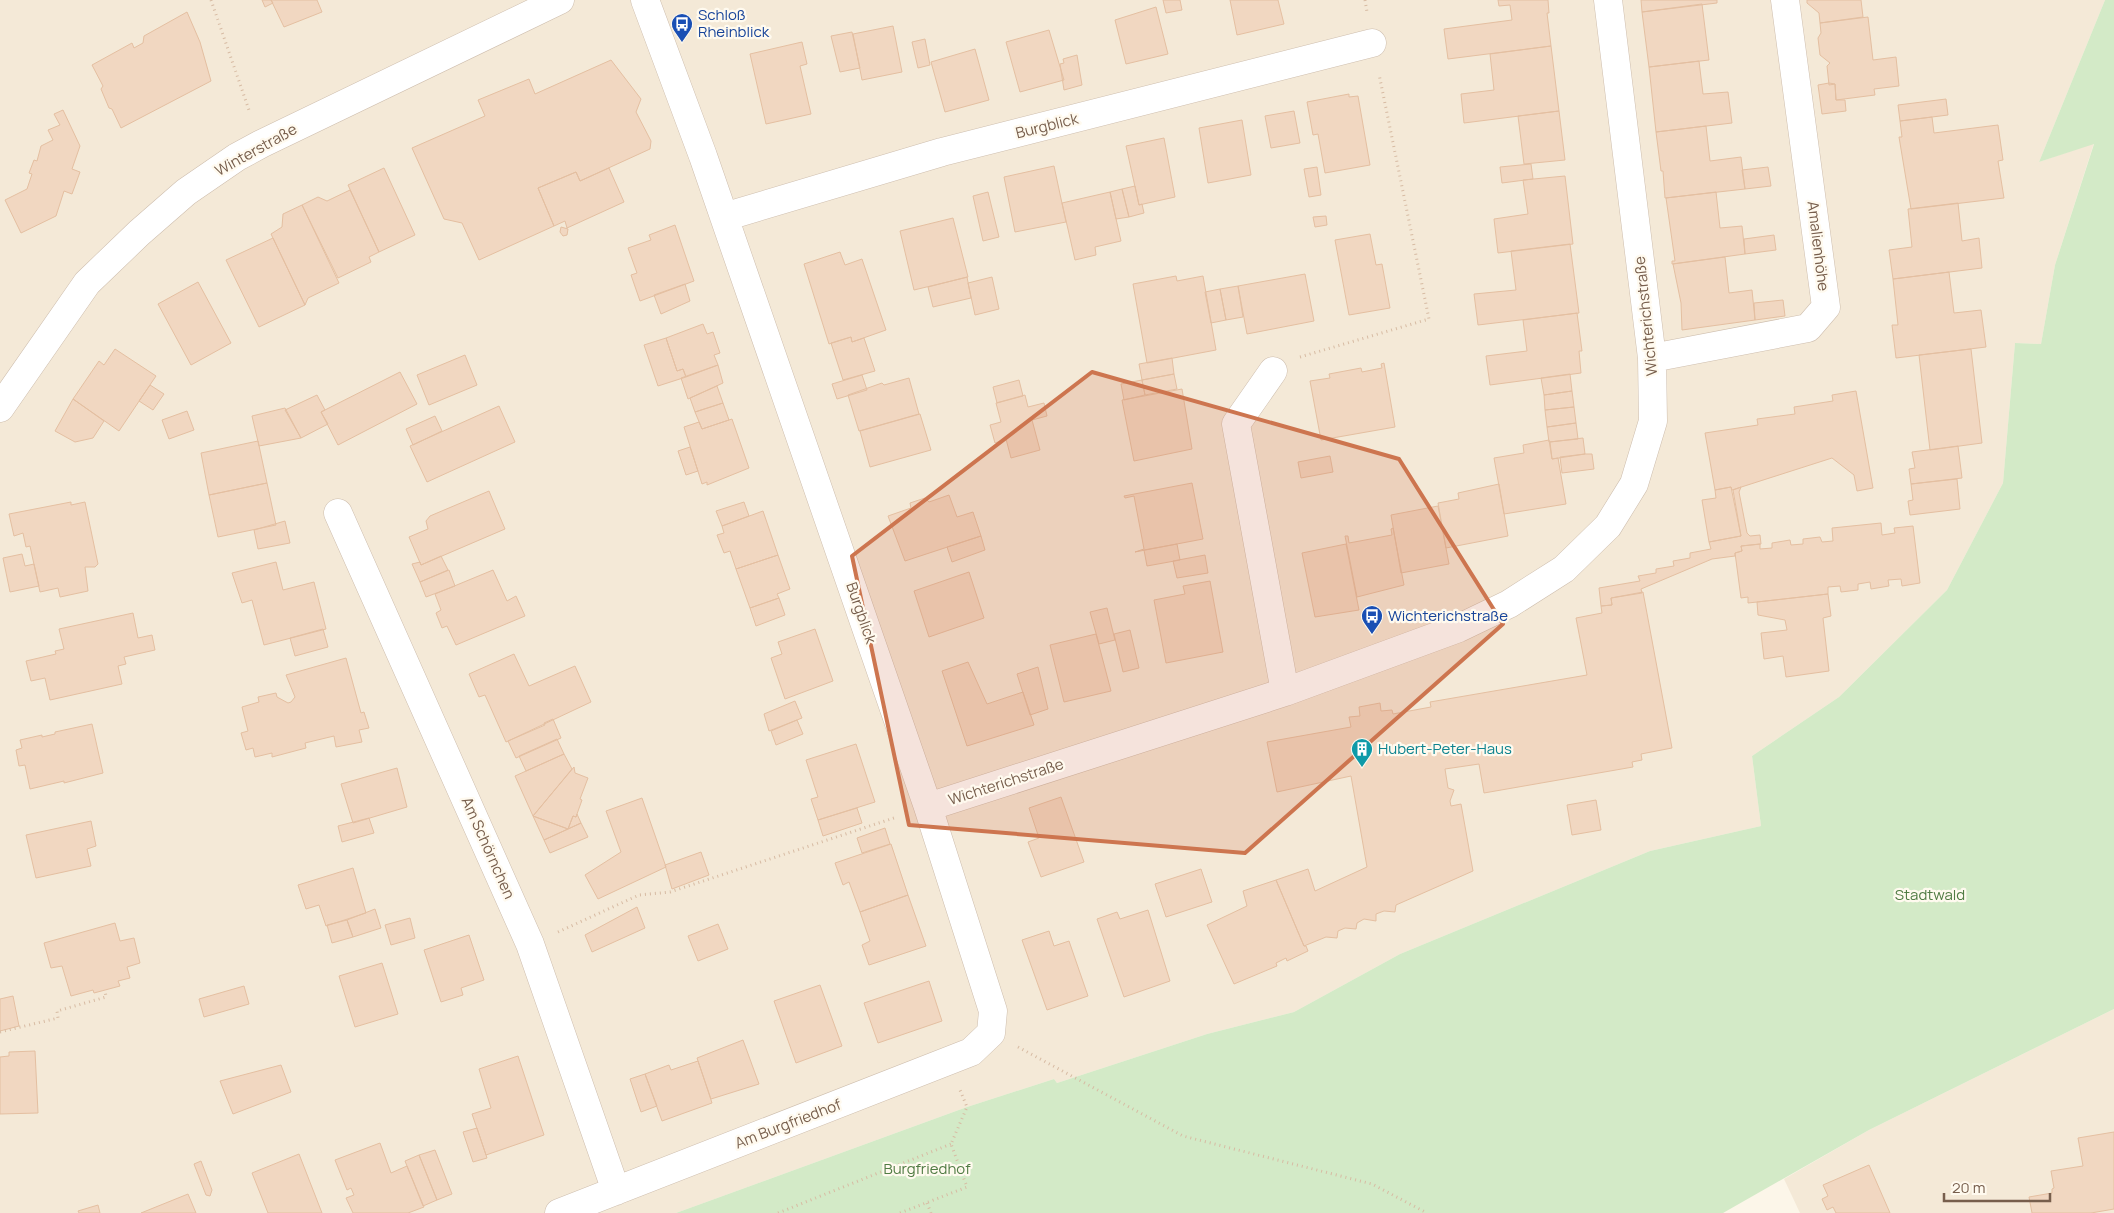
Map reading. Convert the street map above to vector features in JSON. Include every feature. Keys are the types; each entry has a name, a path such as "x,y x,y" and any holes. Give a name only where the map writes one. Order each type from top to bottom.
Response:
{"street":[{"name":"Winterstraße","path":"0,408 87,283 138,233 186,192 237,157 261,144 560,0"},
{"name":"Burgblick","path":"645,0 724,217 928,807 992,1022"},
{"name":"Wichterichstraße","path":"928,807 1365,665 1459,628 1509,604 1564,569 1608,526 1634,484 1653,421 1652,358 1608,0"},
{"name":"Amalienhöhe","path":"1652,358 1808,328 1826,307 1784,0"},
{"name":"Burgblick","path":"724,217 942,152 1372,43"},
{"path":"1273,371 1236,424 1284,692"},
{"name":"Am Schörnchen","path":"338,514 530,944 616,1191"},
{"name":"Am Burgfriedhof","path":"559,1213 971,1052 992,1022"}],"path":[{"path":"211,0 261,144"},
{"path":"1300,357 1429,318 1372,43 1365,0"},
{"path":"530,944 640,895 670,892 928,807"},
{"path":"0,1032 58,1018 57,1011 106,997 105,990"},
{"path":"992,1022 1183,1136 1372,1184 1427,1213"},
{"path":"778,1213 951,1144 968,1106 948,1062"},
{"path":"900,1213 967,1187 951,1144"},
{"path":"927,1203 931,1213"}],"highlighted area":[{"path":"1092,372 1399,459 1503,624 1245,853 909,825 852,556"}],"shaded area":[{"path":"0,0 2105,0 2039,162 2094,143 2055,265 2041,344 2015,343 2003,483 1947,590 1839,697 1752,756 1761,826 1650,851 1400,954 1294,1012 1207,1034 1057,1083 1054,1079 967,1107 676,1213 0,1213"},
{"path":"2114,1009 2114,1213 1800,1213 1784,1179 1869,1130"}],"green space":[{"name":"Stadtwald","path":"2105,0 2114,0 2114,1009 1869,1130 1723,1213 676,1213 967,1107 1054,1079 1057,1083 1207,1034 1294,1012 1400,954 1650,851 1761,826 1752,756 1839,697 1947,590 2003,483 2015,343 2041,344 2055,265 2094,144 2039,162"}],"building":[{"path":"262,0 271,0 273,3 265,7"},
{"path":"271,0 317,0 322,12 284,27"},
{"path":"1163,0 1180,0 1182,10 1166,13"},
{"path":"1230,0 1278,0 1284,24 1237,35"},
{"path":"1498,0 1548,0 1549,13 1547,13 1551,46 1448,59 1444,29 1512,20 1510,5 1499,6"},
{"path":"1641,0 1717,0 1717,3 1642,12"},
{"path":"1807,0 1861,0 1863,17 1820,23 1819,13 1807,3"},
{"path":"1702,4 1709,60 1649,67 1642,12"},
{"path":"1156,7 1168,54 1126,64 1115,20"},
{"path":"187,12 200,42 211,81 121,128 112,109 109,108 101,89 103,86 92,65 132,43 134,48 143,43 144,36"},
{"path":"1868,17 1873,60 1896,57 1899,86 1874,89 1875,95 1836,100 1835,84 1829,85 1827,66 1830,63 1820,55 1818,38 1821,33 1820,23"},
{"path":"893,26 902,72 862,80 853,34"},
{"path":"1049,30 1064,80 1020,92 1006,42"},
{"path":"852,32 860,68 840,72 831,36"},
{"path":"925,39 930,65 918,68 912,42"},
{"path":"802,42 807,64 800,66 811,114 766,124 750,54"},
{"path":"1551,46 1559,111 1464,123 1461,94 1494,90 1490,54"},
{"path":"975,49 989,100 945,112 931,62"},
{"path":"1077,55 1082,85 1064,90 1060,64 1064,63 1063,59"},
{"path":"611,60 641,99 636,112 651,141 650,149 580,181 576,172 538,188 554,226 479,260 462,223 444,219 412,148 485,116 478,100 529,79 535,94"},
{"path":"1699,61 1703,94 1728,92 1732,123 1656,132 1649,67"},
{"path":"1835,84 1836,100 1845,100 1846,111 1822,114 1818,85"},
{"path":"1349,94 1349,97 1358,96 1370,165 1325,173 1318,134 1313,135 1307,102"},
{"path":"1946,99 1948,115 1900,121 1898,105"},
{"path":"63,110 80,146 72,169 80,172 72,194 64,191 56,216 21,233 5,200 27,189 32,174 29,173 34,160 37,161 41,146 53,140 48,130 60,125 54,114"},
{"path":"1294,111 1300,143 1271,148 1265,116"},
{"path":"1559,111 1565,160 1524,164 1518,116"},
{"path":"1932,117 1934,133 1998,125 2003,160 1998,161 2004,198 1911,209 1899,137 1902,137 1900,121"},
{"path":"1242,120 1251,175 1208,183 1199,128"},
{"path":"1706,126 1710,161 1741,157 1745,189 1665,198 1663,171 1661,171 1656,132"},
{"path":"1164,138 1175,197 1139,205 1126,146"},
{"path":"1531,164 1533,179 1502,183 1500,167"},
{"path":"1054,166 1066,222 1015,232 1004,177"},
{"path":"1317,167 1321,195 1309,197 1304,169"},
{"path":"1768,167 1771,186 1745,189 1742,170"},
{"path":"384,168 415,235 379,252 348,185"},
{"path":"609,168 624,202 567,228 565,221 554,226 538,188 576,172 580,181"},
{"path":"1565,176 1573,244 1498,253 1494,219 1528,214 1523,180"},
{"path":"1135,186 1139,205 1142,204 1144,213 1129,217 1122,189"},
{"path":"1122,189 1129,217 1116,219 1110,192"},
{"path":"350,190 379,252 369,257 371,262 338,278 302,205 318,197 327,201"},
{"path":"988,192 999,237 983,241 973,196"},
{"path":"1110,192 1121,241 1095,247 1096,255 1075,260 1062,203"},
{"path":"1716,192 1720,228 1742,226 1745,254 1672,264 1672,261 1675,261 1666,198"},
{"path":"1958,203 1962,241 1979,238 1982,268 1893,279 1889,250 1912,247 1908,209"},
{"path":"302,205 339,283 308,298 305,305 271,234 282,227 283,214"},
{"path":"1326,216 1327,225 1315,227 1313,217"},
{"path":"953,218 968,277 914,290 900,231"},
{"path":"675,225 694,281 640,301 631,275 637,273 628,248 651,240 649,235"},
{"path":"561,227 568,229 567,235 563,236 560,232"},
{"path":"1370,234 1376,265 1382,264 1390,308 1349,315 1335,240"},
{"path":"1774,235 1776,250 1745,254 1744,239"},
{"path":"273,238 305,305 259,327 226,260"},
{"path":"1570,244 1579,313 1478,325 1474,294 1516,290 1511,251"},
{"path":"840,252 845,265 862,259 886,330 852,342 851,337 829,344 804,264"},
{"path":"1725,257 1729,293 1752,290 1755,320 1682,330 1681,303 1673,264"},
{"path":"1949,272 1954,313 1981,310 1986,347 1896,358 1892,325 1898,325 1893,279"},
{"path":"1305,274 1314,321 1247,334 1238,286"},
{"path":"1176,276 1177,281 1203,276 1216,350 1147,363 1133,284"},
{"path":"967,277 971,298 933,307 928,287"},
{"path":"992,277 999,309 975,315 968,283"},
{"path":"198,282 231,343 191,365 158,304"},
{"path":"685,284 690,301 661,314 654,295"},
{"path":"1238,286 1243,317 1226,320 1220,289"},
{"path":"1220,289 1226,320 1211,323 1205,292"},
{"path":"1783,300 1785,316 1755,320 1754,303"},
{"path":"1577,313 1582,351 1579,351 1581,373 1490,385 1486,356 1527,351 1523,320"},
{"path":"703,324 707,334 713,332 720,353 714,355 718,365 686,377 683,369 677,371 666,338"},
{"path":"851,337 852,342 864,338 875,371 843,380 831,343"},
{"path":"666,338 677,371 683,369 686,377 658,386 644,345"},
{"path":"115,349 156,376 119,431 73,399 99,361 104,365"},
{"path":"1971,349 1982,443 1930,450 1919,355"},
{"path":"465,355 477,385 429,405 417,375"},
{"path":"1172,358 1174,374 1142,380 1139,364"},
{"path":"1384,363 1395,427 1321,440 1310,381 1330,378 1329,374 1361,368 1362,372 1382,368 1381,364"},
{"path":"718,365 723,383 688,399 681,378"},
{"path":"400,372 417,404 338,445 321,412"},
{"path":"1174,374 1177,389 1145,395 1142,380"},
{"path":"1570,374 1572,391 1544,395 1541,378"},
{"path":"862,375 867,390 837,399 832,384"},
{"path":"909,378 919,414 859,431 848,395 882,383 884,385"},
{"path":"1019,380 1023,396 997,403 993,387"},
{"path":"1142,380 1145,395 1124,400 1121,384"},
{"path":"150,385 164,394 153,410 139,401"},
{"path":"717,386 723,403 695,412 690,398"},
{"path":"1182,389 1192,449 1134,461 1122,400"},
{"path":"1572,391 1574,407 1545,410 1544,395"},
{"path":"1856,391 1873,488 1857,491 1854,475 1832,458 1732,490 1731,487 1715,490 1705,433 1758,425 1757,419 1795,414 1794,407 1833,401 1832,395"},
{"path":"317,395 325,410 321,412 328,424 301,438 285,410"},
{"path":"1025,395 1028,407 1044,403 1047,416 1032,420 1040,450 1011,458 1006,439 995,443 990,425 1001,422 996,403"},
{"path":"73,399 104,421 93,438 75,442 55,431"},
{"path":"723,403 729,420 702,429 695,412"},
{"path":"499,406 515,442 427,482 410,446"},
{"path":"1574,407 1576,423 1547,427 1545,410"},
{"path":"285,408 301,438 259,446 252,416"},
{"path":"187,411 194,430 169,439 162,420"},
{"path":"920,414 931,450 870,467 860,431"},
{"path":"435,416 442,431 413,445 406,429"},
{"path":"732,419 749,468 707,485 707,482 702,484 684,427 699,422 702,429"},
{"path":"1576,423 1578,439 1549,442 1547,427"},
{"path":"1583,438 1585,454 1552,459 1550,442"},
{"path":"1549,440 1552,459 1558,458 1566,504 1504,514 1494,458 1524,453 1523,445"},
{"path":"258,441 267,483 209,495 201,453"},
{"path":"1958,446 1962,478 1911,484 1909,469 1915,468 1912,452"},
{"path":"690,447 698,471 686,475 678,451"},
{"path":"1592,454 1594,469 1562,473 1560,457"},
{"path":"1330,456 1333,472 1301,478 1298,462"},
{"path":"1957,479 1960,509 1910,515 1908,501 1913,500 1911,484"},
{"path":"267,483 276,525 218,537 209,495"},
{"path":"1192,483 1203,539 1135,552 1144,549 1134,496 1125,498 1124,496"},
{"path":"1499,484 1508,536 1446,548 1438,503 1459,499 1458,493"},
{"path":"1731,487 1741,536 1709,542 1702,500 1716,498 1715,490"},
{"path":"1741,487 1739,492 1747,533 1750,536 1760,535 1761,544 1741,546 1742,551 1735,553 1735,556 1712,559 1641,589 1642,593 1611,598 1612,605 1601,606 1599,588 1640,581 1638,576 1656,573 1656,569 1674,566 1673,561 1690,558 1690,553 1711,549 1709,542 1741,536 1733,490"},
{"path":"489,491 505,529 421,565 409,537 428,529 426,521 430,516"},
{"path":"949,495 957,517 973,512 981,536 905,561 888,516 911,508 910,503 925,498 929,502"},
{"path":"71,502 71,505 85,502 98,564 95,567 85,567 88,591 60,597 58,588 40,592 30,546 26,547 23,533 14,536 9,514"},
{"path":"744,502 749,516 722,526 716,511"},
{"path":"1438,506 1449,564 1401,573 1391,515"},
{"path":"763,511 778,555 736,569 730,551 724,553 717,535 724,533 722,526"},
{"path":"285,521 290,543 258,549 254,530"},
{"path":"1881,523 1882,535 1895,533 1894,528 1913,526 1920,583 1902,586 1901,579 1888,580 1889,586 1871,589 1870,582 1858,584 1858,590 1841,592 1840,586 1828,587 1828,594 1748,603 1748,597 1741,598 1735,553 1742,551 1741,546 1760,544 1760,549 1772,548 1772,543 1790,540 1791,545 1803,544 1803,539 1820,537 1822,542 1833,541 1832,528"},
{"path":"1393,528 1404,585 1357,597 1345,536 1348,536 1349,543 1392,535 1391,529"},
{"path":"981,536 985,550 952,562 947,547"},
{"path":"1177,544 1180,560 1147,566 1144,550"},
{"path":"1346,544 1359,610 1315,617 1302,553"},
{"path":"22,554 25,566 34,564 39,586 10,592 3,558"},
{"path":"778,555 790,589 777,594 779,598 750,608 736,569"},
{"path":"1205,555 1208,573 1177,578 1173,561"},
{"path":"441,556 448,570 420,582 412,564 420,562 421,565"},
{"path":"276,562 283,590 314,582 326,629 264,645 252,600 242,603 232,573"},
{"path":"449,570 455,586 426,597 420,582"},
{"path":"493,570 507,601 516,596 525,616 456,645 447,626 442,628 436,613 441,610 435,594"},
{"path":"969,572 984,618 929,637 914,591"},
{"path":"1210,581 1223,652 1166,663 1154,600 1185,594 1183,586"},
{"name":"Hubert-Peter-Haus","path":"1643,592 1672,748 1641,754 1642,760 1632,762 1633,767 1484,793 1479,764 1445,769 1448,788 1454,790 1450,801 1451,806 1461,804 1473,871 1396,905 1395,912 1384,911 1376,914 1376,921 1364,919 1357,923 1356,929 1345,928 1338,931 1337,938 1326,937 1304,946 1276,880 1308,869 1315,891 1367,867 1351,776 1277,792 1267,742 1351,727 1349,717 1360,716 1359,707 1380,703 1381,711 1392,710 1393,714 1431,707 1430,702 1587,675 1576,618 1602,613 1601,606 1612,605 1611,598"},
{"path":"1828,594 1831,616 1823,618 1829,671 1786,677 1783,656 1764,659 1761,633 1787,630 1785,620 1758,615 1757,602"},
{"path":"779,598 785,615 756,626 750,608"},
{"path":"1107,608 1115,640 1099,644 1090,612"},
{"path":"133,613 138,638 152,635 155,650 124,657 126,664 118,666 122,684 50,700 45,678 31,681 26,661 56,654 55,651 64,649 59,629"},
{"path":"323,629 328,647 295,656 290,638"},
{"path":"815,629 833,681 785,699 771,658 782,654 778,642"},
{"path":"1130,630 1139,668 1123,672 1114,634"},
{"path":"1096,634 1111,691 1064,702 1050,645"},
{"path":"514,654 529,686 575,666 591,702 506,742 485,695 479,697 469,674"},
{"path":"346,658 361,713 364,712 369,728 359,730 362,742 336,747 334,736 305,743 306,748 272,757 272,753 255,757 253,748 246,750 241,733 248,731 242,707 259,702 258,697 276,693 277,697 288,703 291,702 295,697 286,675"},
{"path":"968,662 987,704 1023,692 1034,725 967,746 942,671"},
{"path":"1038,667 1048,709 1030,715 1017,674"},
{"path":"795,701 802,718 769,731 764,714"},
{"path":"553,719 561,738 516,758 508,741 545,725 544,723"},
{"path":"797,720 803,734 776,745 771,731"},
{"path":"92,724 103,773 30,789 25,765 19,766 16,750 22,748 20,740 42,735 42,737 55,734 55,732"},
{"path":"557,739 564,754 526,771 519,756"},
{"path":"856,744 875,802 818,820 811,799 818,797 806,760"},
{"path":"564,754 572,769 533,816 515,776"},
{"path":"574,767 575,773 588,778 576,817 573,816 568,829 533,816"},
{"path":"397,768 407,807 353,823 341,784"},
{"path":"1061,797 1084,862 1041,877 1028,842 1039,838 1029,808"},
{"path":"642,798 666,867 598,899 585,875 621,852 606,811"},
{"path":"1596,800 1601,830 1572,835 1567,805"},
{"path":"857,808 862,823 823,836 818,820"},
{"path":"577,814 581,823 568,829 573,816 576,817"},
{"path":"533,816 568,829 544,840"},
{"path":"369,818 374,833 342,842 338,826"},
{"path":"91,821 96,846 87,849 91,866 36,878 26,835"},
{"path":"581,823 588,837 550,853 544,840"},
{"path":"885,828 890,844 862,853 857,838"},
{"path":"891,844 908,895 860,912 849,882 843,885 835,863"},
{"path":"701,852 709,875 672,889 665,865"},
{"path":"353,868 366,913 326,926 319,905 306,909 298,885"},
{"path":"1201,869 1212,902 1166,917 1155,884"},
{"path":"1276,880 1304,946 1306,946 1308,951 1287,961 1286,958 1276,963 1277,966 1234,984 1207,925 1247,906 1243,891"},
{"path":"908,895 926,946 869,965 862,945 870,941 860,912"},
{"path":"637,907 645,928 592,952 585,935"},
{"path":"375,909 381,928 353,937 347,920"},
{"path":"1148,910 1170,981 1124,997 1097,919 1117,912 1120,919"},
{"path":"410,918 415,938 391,945 385,925"},
{"path":"347,920 353,937 332,943 327,925"},
{"path":"115,923 120,941 134,938 140,963 127,967 130,978 118,981 120,986 94,993 93,990 71,996 62,966 51,968 44,943"},
{"path":"718,924 728,949 698,961 688,936"},
{"path":"1049,931 1054,946 1069,941 1088,996 1047,1010 1022,940"},
{"path":"469,935 484,980 461,988 463,995 441,1002 424,950"},
{"path":"382,963 398,1014 355,1027 339,976"},
{"path":"929,981 942,1021 878,1043 864,1003"},
{"path":"820,985 842,1046 796,1063 774,1001"},
{"path":"244,986 249,1004 204,1017 199,999"},
{"path":"13,996 19,1026 0,1031 0,999"},
{"path":"743,1040 759,1084 711,1099 697,1058"},
{"path":"35,1051 38,1113 0,1114 0,1057 9,1056 9,1052"},
{"path":"518,1056 544,1135 486,1155 472,1114 491,1108 479,1069"},
{"path":"698,1061 712,1103 662,1121 645,1074 669,1065 671,1070"},
{"path":"281,1065 291,1092 233,1114 220,1081"},
{"path":"645,1074 657,1106 641,1112 630,1079"},
{"path":"477,1128 487,1158 473,1162 463,1132"},
{"path":"2114,1132 2114,1209 2091,1213 2032,1213 2029,1197 2052,1193 2054,1188 2051,1171 2083,1166 2078,1138"},
{"path":"380,1143 391,1173 407,1166 424,1207 408,1213 353,1213 346,1198 354,1195 351,1188 347,1190 335,1160"},
{"path":"435,1150 452,1194 437,1200 419,1155"},
{"path":"299,1154 322,1213 268,1213 252,1173"},
{"path":"419,1155 437,1200 423,1206 405,1161"},
{"path":"201,1161 212,1190 210,1196 206,1195 194,1164"},
{"path":"1869,1165 1890,1213 1836,1213 1833,1207 1827,1210 1822,1199 1828,1196 1823,1185"},
{"path":"188,1194 196,1213 141,1213"},
{"path":"98,1205 100,1213 79,1213 78,1211"}],"place":[{"name":"Schloß Rheinblick","path":"682,43"},
{"name":"Wichterichstraße","path":"1372,635"},
{"name":"Hubert-Peter-Haus","path":"1362,768"}],"park label":[{"name":"Burgfriedhof","path":"927,1169"}]}
